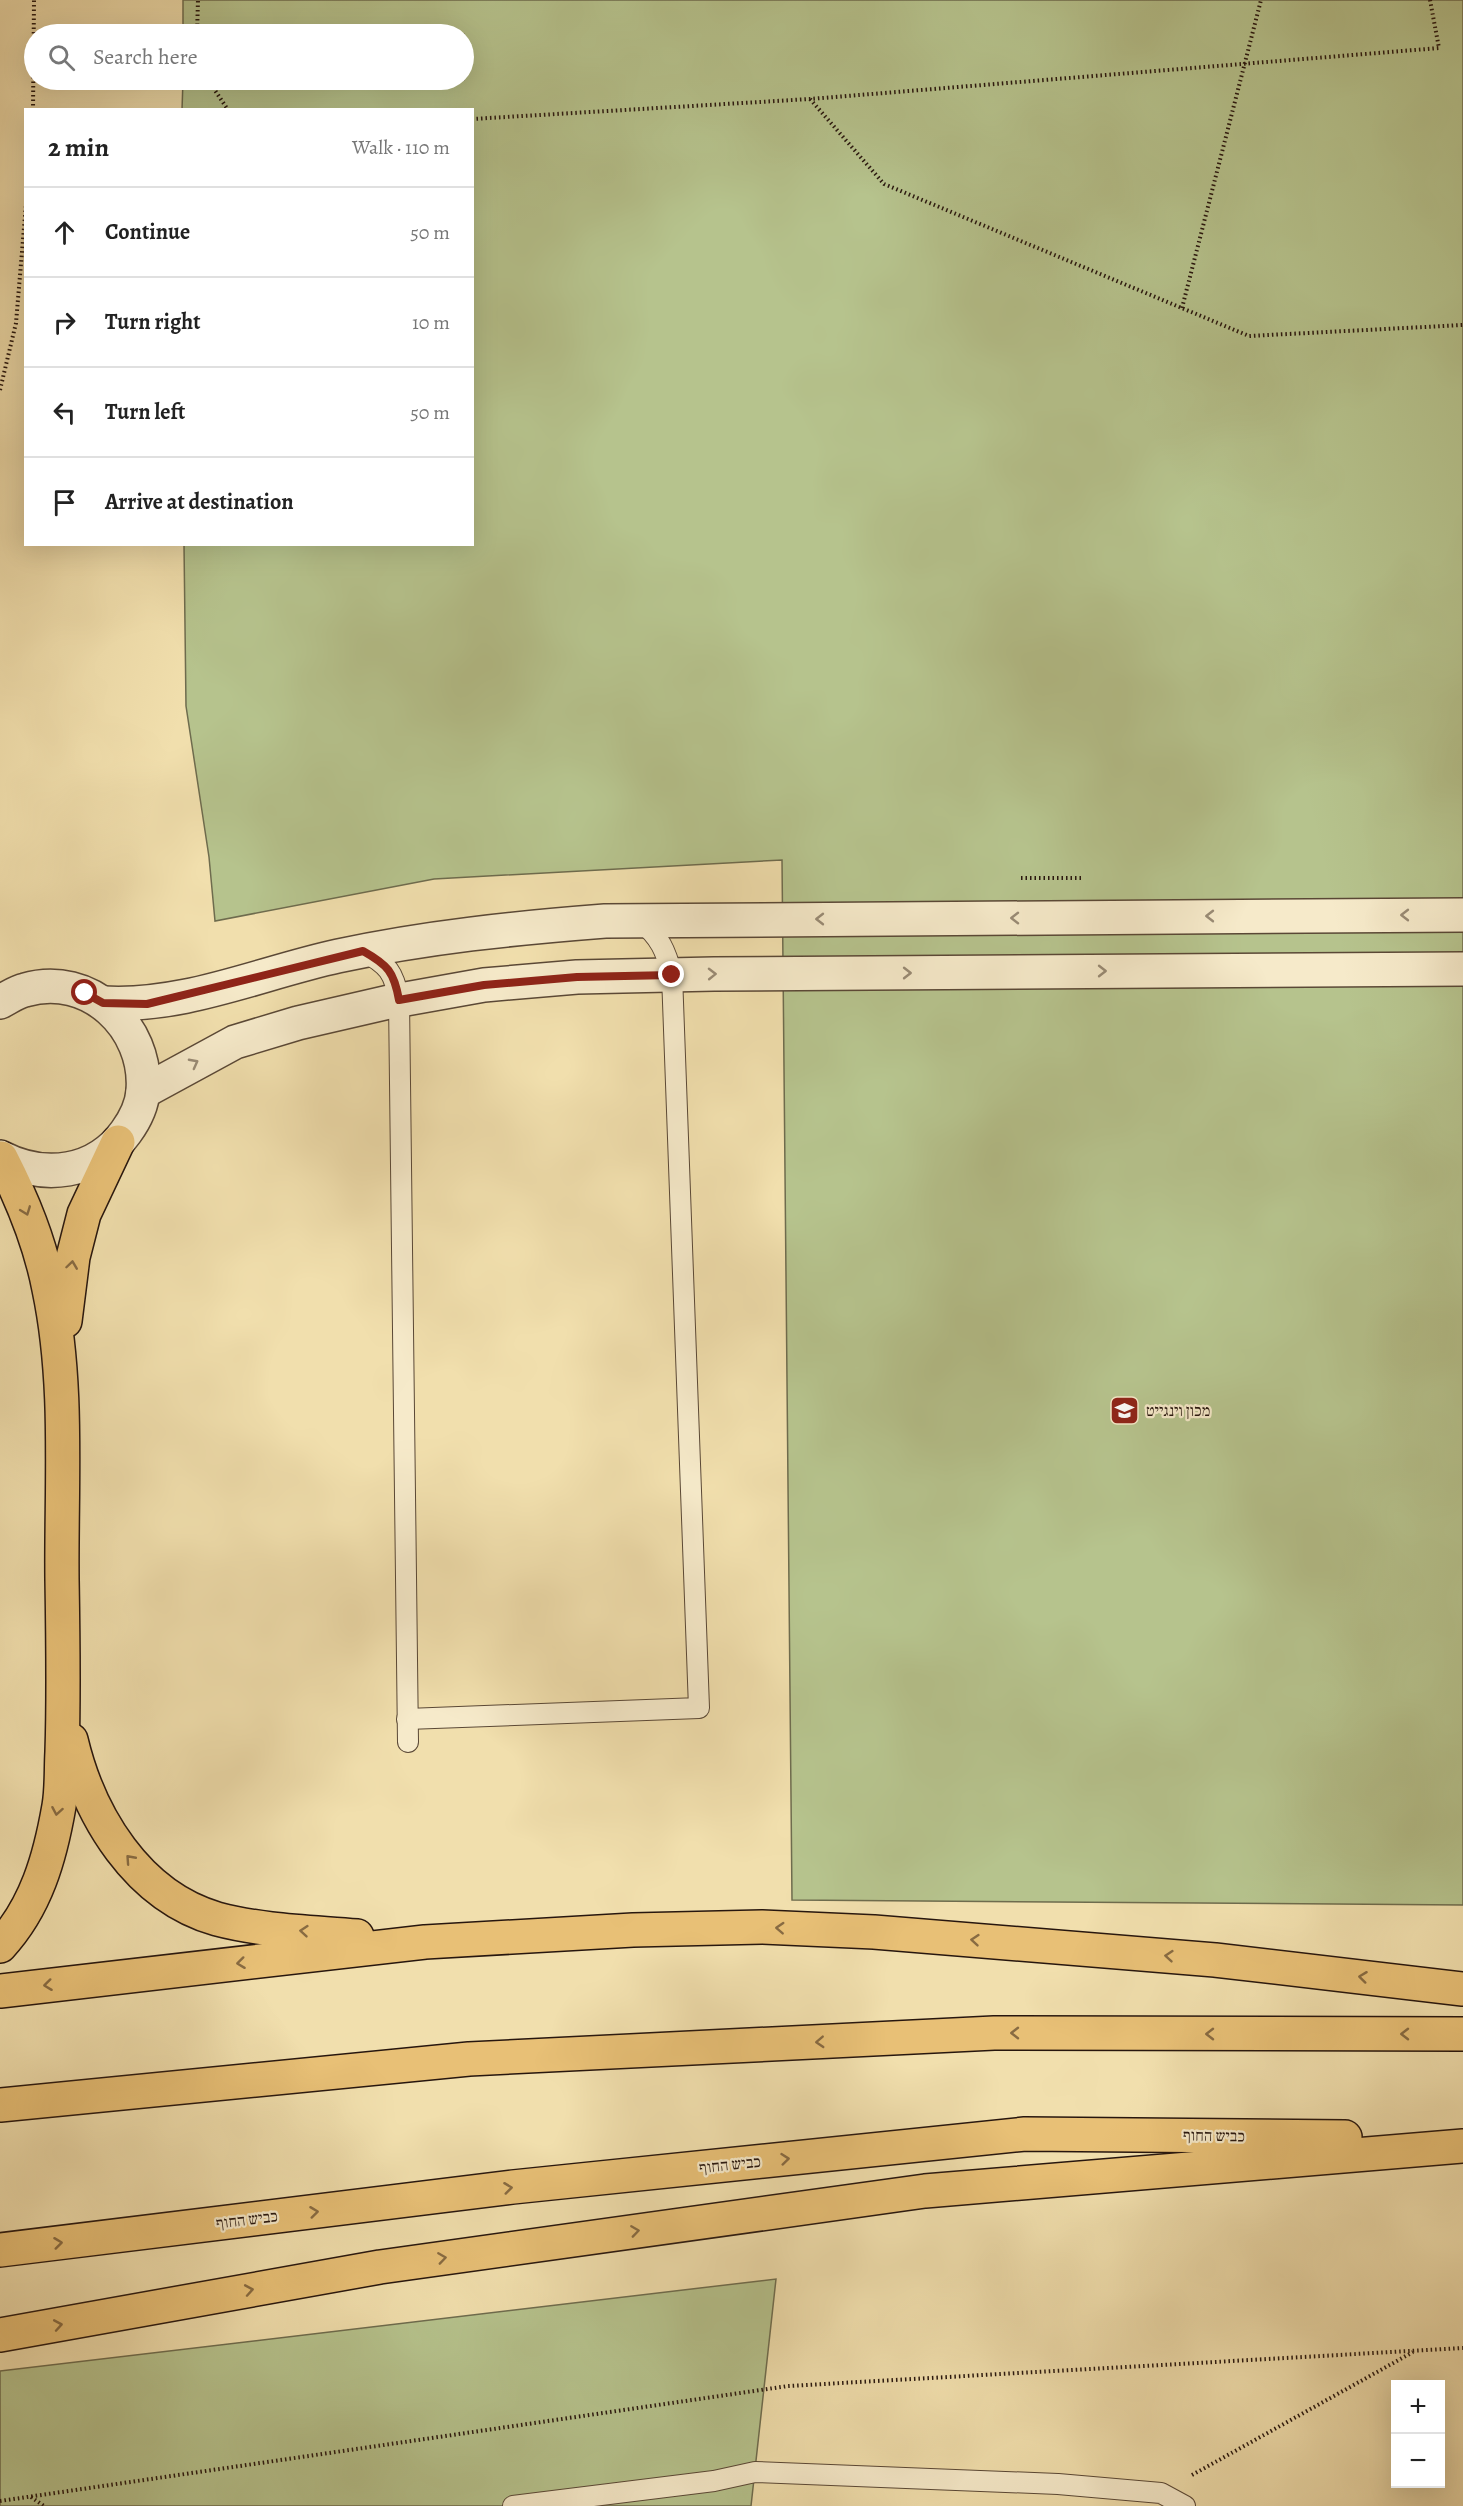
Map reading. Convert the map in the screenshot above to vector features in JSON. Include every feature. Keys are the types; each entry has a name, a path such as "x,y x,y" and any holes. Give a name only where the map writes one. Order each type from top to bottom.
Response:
{"highway":[{"path":"60,1365 73,1257 84,1214 118,1142"},
{"path":"0,1157 22,1199 40,1247 50,1291 60,1365 64,1711 59,1804 49,1851 38,1890 15,1930 0,1946"},
{"path":"64,1711 76,1762 92,1803 113,1841 150,1883 183,1903 216,1918 264,1928 425,1942"},
{"path":"0,1991 425,1942 633,1930 762,1926 874,1932 1215,1960 1463,1989"},
{"path":"0,2104 469,2059 994,2033 1463,2034"},
{"name":"כביש החוף","path":"0,2250 513,2187 1025,2134 1463,2138"},
{"path":"0,2335 380,2267 925,2191 1463,2146"}],"street":[{"path":"103,1003 147,1004 177,999 363,951 480,932 640,921 1463,915"},
{"path":"143,1092 235,1042 297,1023 399,1000 484,985 577,977 672,975 1463,969"},
{"path":"0,1002 24,990 55,986 85,993 103,1003 131,1032 142,1062 143,1092 133,1121 118,1142 90,1164 60,1172 29,1170 0,1157"}],"lane":[{"path":"407,1719 699,1708 672,975 656,934 640,921"},
{"path":"363,951 382,962 395,977 399,1000 408,1743"},
{"path":"513,2506 714,2481 755,2472 1058,2484 1161,2493 1185,2506"}],"path":[{"path":"34,0 34,24"},
{"path":"197,24 198,0"},
{"path":"1182,308 1242,65 1261,0"},
{"path":"474,119 810,99 1439,48 1430,0"},
{"path":"33,90 33,108"},
{"path":"215,90 227,108"},
{"path":"810,99 884,184 1249,336 1463,325"},
{"path":"0,390 16,323 24,228"},
{"path":"0,2501 788,2386 1463,2348"},
{"path":"1161,2493 1416,2350"},
{"path":"30,2496 44,2506"}],"green space":[{"name":"מכון וינגייט","path":"183,0 1463,0 1463,1905 792,1900 782,860 434,879 215,921 209,857 186,706 184,546 474,546 474,108 182,108 183,90 474,90 474,24 183,24"},
{"path":"776,2279 751,2506 0,2506 0,2371"}],"place":[{"name":"מכון וינגייט","path":"1125,1411"}],"route":[{"path":"85,993 103,1003 147,1004 186,997 363,951 382,962 395,977 399,1000 484,985 577,977 672,975"}]}
